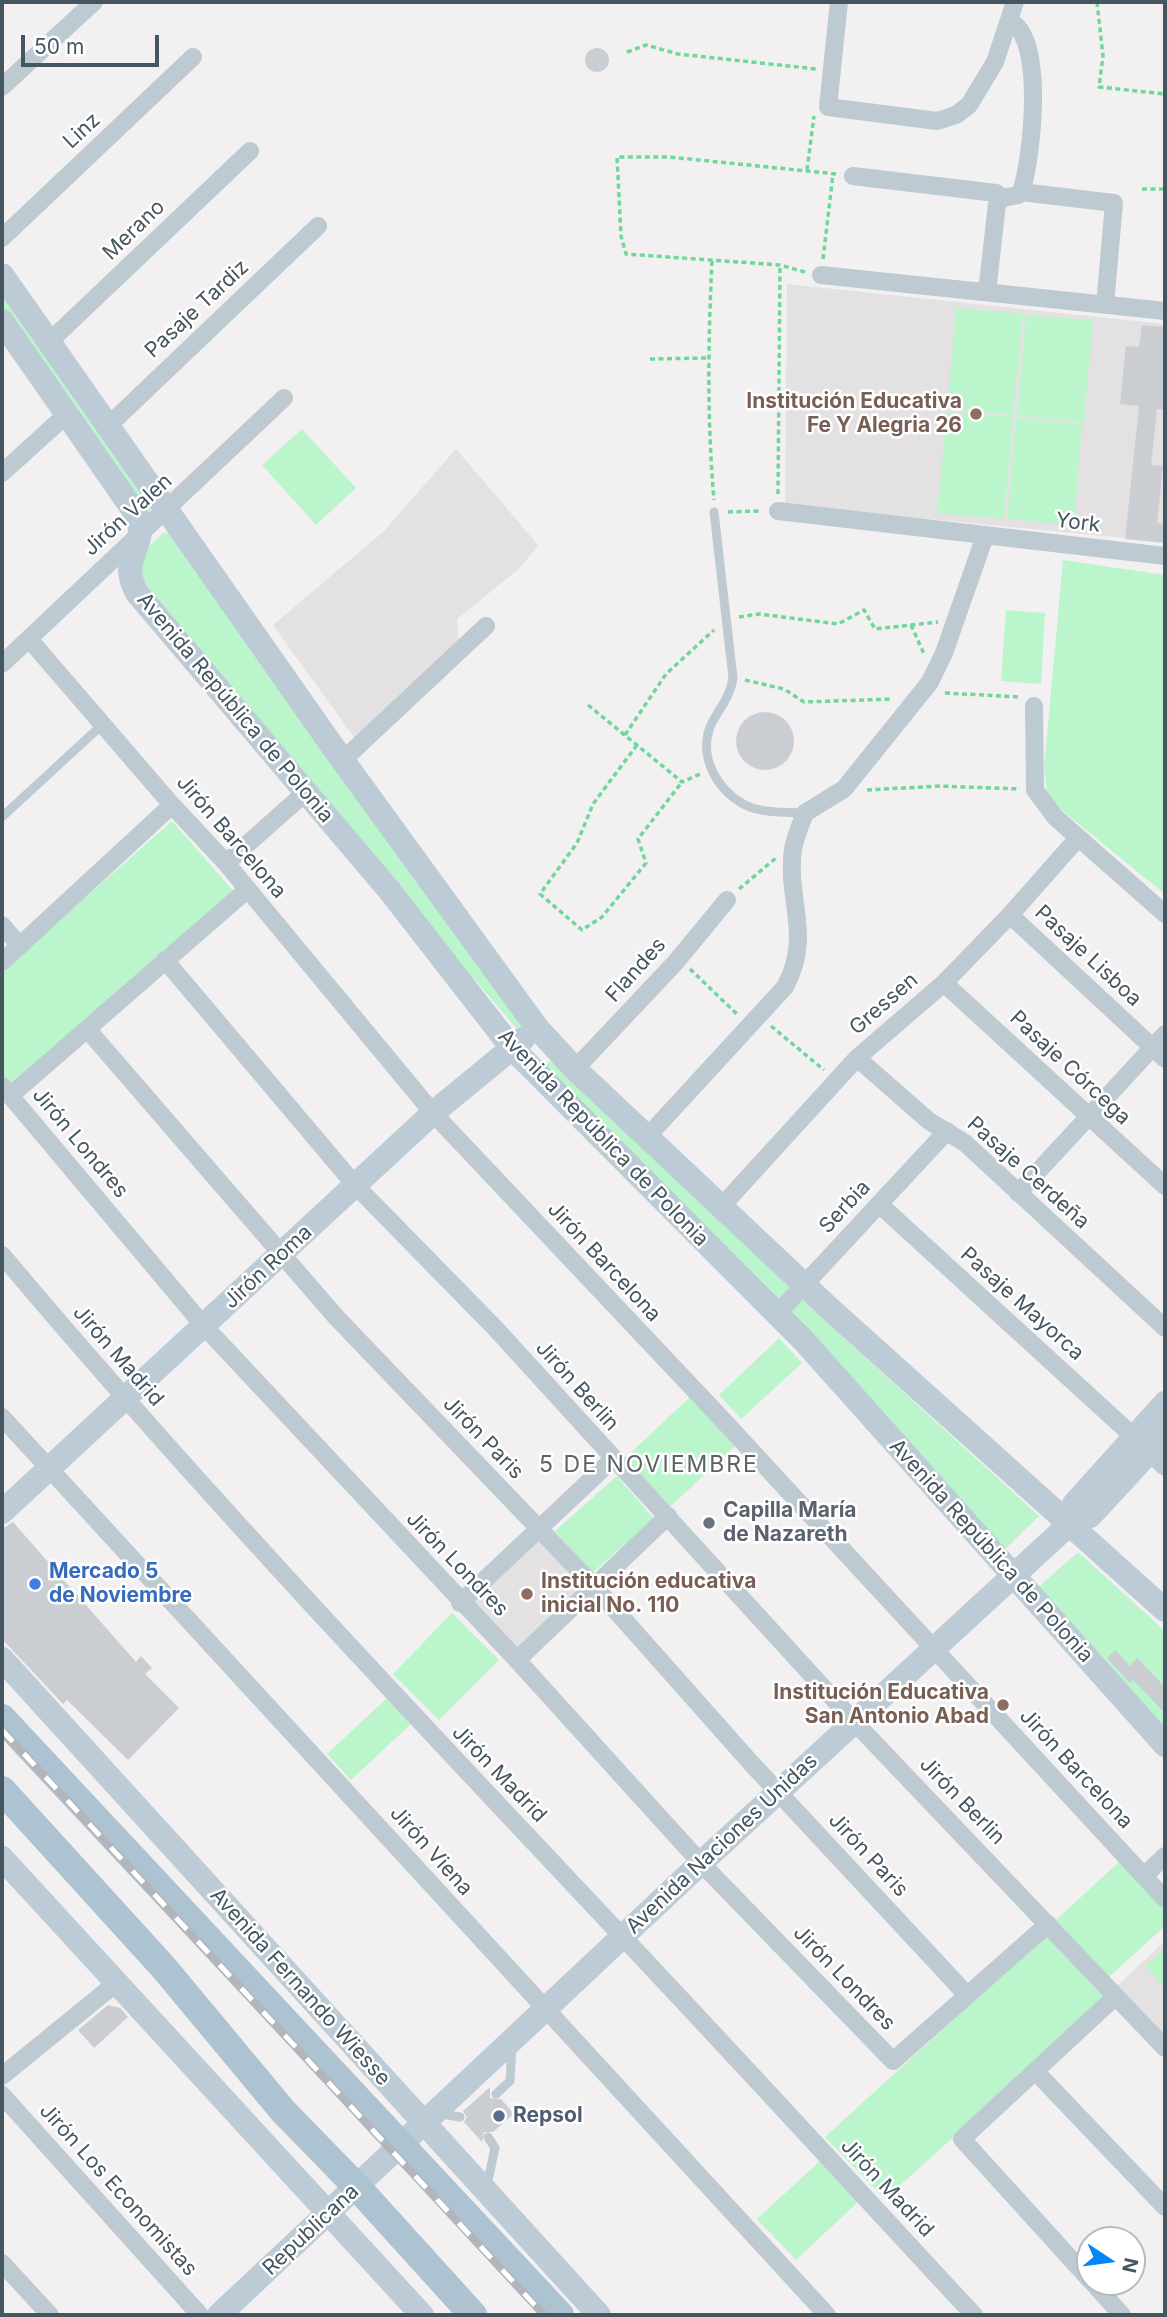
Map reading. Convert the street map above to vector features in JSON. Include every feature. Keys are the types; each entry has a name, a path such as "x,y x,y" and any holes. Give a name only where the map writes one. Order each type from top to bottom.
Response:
{"main road":[{"name":"Avenida República de Polonia","path":"2,275 343,760 538,1029 575,1069 796,1277 1072,1522 1165,1610"},
{"path":"2,321 136,514 142,532"},
{"name":"Avenida República de Polonia","path":"142,532 128,567 130,581 137,593 389,890 512,1048 769,1307 1165,1745"},
{"name":"Jirón Roma","path":"2,1512 433,1113 538,1029"},
{"path":"769,1307 796,1277"},
{"name":"Avenida Naciones Unidas","path":"402,2143 440,2118 513,2042 622,1936 1072,1522 1074,1504 1153,1448 1165,1404"},
{"name":"Avenida Fernando Wiesse","path":"2,1659 440,2118 485,2190 599,2315"},
{"name":"Avenida Fernando Wiesse","path":"2,1718 560,2315"},
{"path":"2,1790 164,1968 283,2111 357,2187 473,2315"},
{"path":"2,1858 326,2214 422,2315"},
{"name":"Republicana","path":"219,2315 402,2143"}],"street":[{"path":"2,86 94,2"},
{"path":"839,2 828,107 937,121 956,115 969,105 995,62 1011,22 1015,2"},
{"path":"1011,22 1024,34 1033,107 1030,152 1020,192"},
{"name":"Linz","path":"2,238 193,57"},
{"name":"Merano","path":"49,342 250,151"},
{"path":"853,176 996,193 1003,198"},
{"path":"987,292 996,208 1003,198 1020,192 1114,203 1105,305"},
{"name":"Pasaje Tardiz","path":"107,426 318,226"},
{"path":"821,275 1165,311"},
{"name":"Jirón Valen","path":"2,664 142,532 169,510 284,398"},
{"path":"2,473 68,414"},
{"name":"York","path":"778,511 1165,556"},
{"path":"647,1137 785,987 797,965 799,940 793,849 805,813 844,789 930,682 957,617 985,536"},
{"path":"343,760 486,626"},
{"name":"Jirón Barcelona","path":"29,639 172,805 226,863 433,1113 1165,1899"},
{"path":"1034,706 1035,790 1055,817 1165,914"},
{"path":"226,863 306,792"},
{"path":"2,962 172,805"},
{"name":"Gressen","path":"721,1207 857,1058 944,983 1010,915 1078,838"},
{"path":"6,1091 88,1029 248,889"},
{"name":"Flandes","path":"575,1069 679,958 727,900"},
{"name":"Pasaje Lisboa","path":"1010,915 1159,1053"},
{"path":"2,925 20,946"},
{"name":"Jirón Berlin","path":"165,960 355,1185 496,1329 855,1723 1165,2048"},
{"name":"Pasaje Córcega","path":"944,983 1165,1186"},
{"name":"Jirón Paris","path":"88,1029 336,1317 594,1586 779,1792 967,1995"},
{"path":"1018,1192 1089,1116 1159,1053 1165,1034"},
{"name":"Pasaje Cerdeña","path":"857,1058 929,1121 965,1143 1165,1328"},
{"name":"Jirón Londres","path":"6,1091 204,1326 460,1603 517,1660 701,1863 893,2062 967,1995"},
{"name":"Serbia","path":"796,1277 879,1204 947,1131"},
{"name":"Pasaje Mayorca","path":"879,1204 1153,1448"},
{"name":"Jirón Madrid","path":"2,1255 124,1401 396,1698 622,1936 974,2315"},
{"name":"Jirón Viena","path":"2,1417 48,1471 332,1775 545,2011 827,2315"},
{"path":"460,1603 612,1459"},
{"path":"517,1660 668,1516"},
{"path":"1144,1876 1165,1856"},
{"path":"967,1995 1048,1924"},
{"path":"2,2076 116,1984"},
{"path":"1076,2264 962,2139 1116,1996"},
{"path":"1035,2071 1165,2207"},
{"name":"Jirón Los Economistas","path":"2,2095 200,2315"},
{"path":"2,2263 50,2315"},
{"path":"1105,2296 1122,2315"}],"lane":[{"path":"715,512 733,678 729,698 710,727 706,754 711,769 736,800 757,809 805,813"},
{"path":"2,817 103,724"},
{"path":"496,2094 510,2081 513,2042"},
{"path":"485,2190 495,2148 488,2137"}],"path":[{"path":"1097,2 1103,56 1099,87 1165,93"},
{"path":"627,52 646,45 678,54 832,71"},
{"path":"807,170 815,106 828,107"},
{"path":"833,174 821,275 780,265 626,254 621,236 617,157 669,157 853,176"},
{"path":"1142,189 1165,189"},
{"path":"712,261 707,358 708,433 715,512 778,511 780,265"},
{"path":"650,359 707,358"},
{"path":"625,735 666,674 726,619 759,614 838,624 864,610 875,629 931,624 957,617"},
{"path":"733,678 784,689 804,702 914,699"},
{"path":"946,694 1019,696 1034,706"},
{"path":"588,705 682,782"},
{"path":"637,745 593,804 578,843 540,894 582,930 602,917 646,863 638,839 682,782 711,769"},
{"path":"861,790 940,786 1035,790"},
{"path":"727,900 772,860 793,849"},
{"path":"679,958 755,1020 836,1080"}],"shaded area":[{"name":"Institución Educativa Fe Y Alegria 26","path":"787,284 1165,324 1165,542 785,505"},
{"path":"456,449 538,545 520,568 457,619 459,648 356,740 273,625 383,532"},
{"name":"Institución educativa inicial No. 110","path":"537,1533 588,1585 517,1654 465,1602"},
{"path":"1165,1941 1165,2041 1116,1987"}],"green space":[{"path":"2,290 157,509 145,517 2,314"},
{"path":"956,308 1023,314 1013,415 947,409"},
{"path":"1026,315 1093,320 1084,422 1017,416"},
{"path":"947,412 1013,417 1004,519 937,513"},
{"path":"1016,418 1082,424 1074,525 1007,519"},
{"path":"302,429 356,488 316,525 262,465"},
{"path":"163,533 169,533 524,1025 518,1030 251,720 136,571 141,554"},
{"path":"1063,560 1165,575 1165,894 1048,799 1044,768"},
{"path":"1006,610 1045,613 1041,684 1001,681"},
{"path":"172,821 237,895 12,1092 2,1080 2,971"},
{"path":"553,1061 809,1306 1039,1516 1002,1552 542,1063"},
{"path":"779,1338 802,1363 741,1419 719,1395"},
{"path":"690,1397 735,1446 670,1507 625,1458"},
{"path":"617,1476 654,1519 592,1573 555,1531"},
{"path":"1078,1552 1165,1631 1165,1734 1035,1590"},
{"path":"452,1613 499,1660 439,1720 393,1674"},
{"path":"387,1698 411,1724 351,1780 327,1754"},
{"path":"1120,1861 1165,1909 1165,1926 1108,1978 1055,1921"},
{"path":"1046,1935 1106,1999 885,2199 825,2137"},
{"path":"1165,1947 1165,1988 1145,1966"},
{"path":"821,2160 859,2201 796,2260 757,2219"}],"building":[{"path":"597,48 606,51 609,60 606,69 597,72 588,69 585,60 588,51"},
{"path":"1142,325 1165,327 1165,410 1157,409 1151,465 1163,466 1157,523 1165,524 1165,543 1125,539 1139,406 1120,404 1126,346 1139,347"},
{"path":"765,712 776,714 789,725 794,741 792,752 781,765 765,770 754,768 741,757 736,741 738,730 749,717"},
{"name":"Mercado 5 de Noviembre","path":"13,1522 136,1662 141,1656 152,1668 145,1674 179,1708 128,1760 67,1700 63,1704 2,1639 2,1529"},
{"path":"1115,1650 1130,1666 1137,1658 1165,1687 1165,1713 1133,1680 1130,1683 1107,1658"},
{"path":"108,2005 120,2008 128,2017 94,2048 78,2030"},
{"path":"490,2087 490,2098 501,2099 514,2114 493,2132 484,2132 482,2142 464,2122 467,2117 463,2111"}],"railway":[{"path":"2,1730 544,2315"}],"place":[{"name":"Institución Educativa Fe Y Alegria 26","path":"976,414"},
{"name":"Capilla María de Nazareth","path":"709,1523"},
{"name":"Mercado 5 de Noviembre","path":"35,1584"},
{"name":"Institución educativa inicial No. 110","path":"527,1594"},
{"name":"Institución Educativa San Antonio Abad","path":"1003,1705"},
{"name":"Repsol","path":"499,2116"}],"district":[{"name":"5 DE NOVIEMBRE","path":"649,1465"}]}
